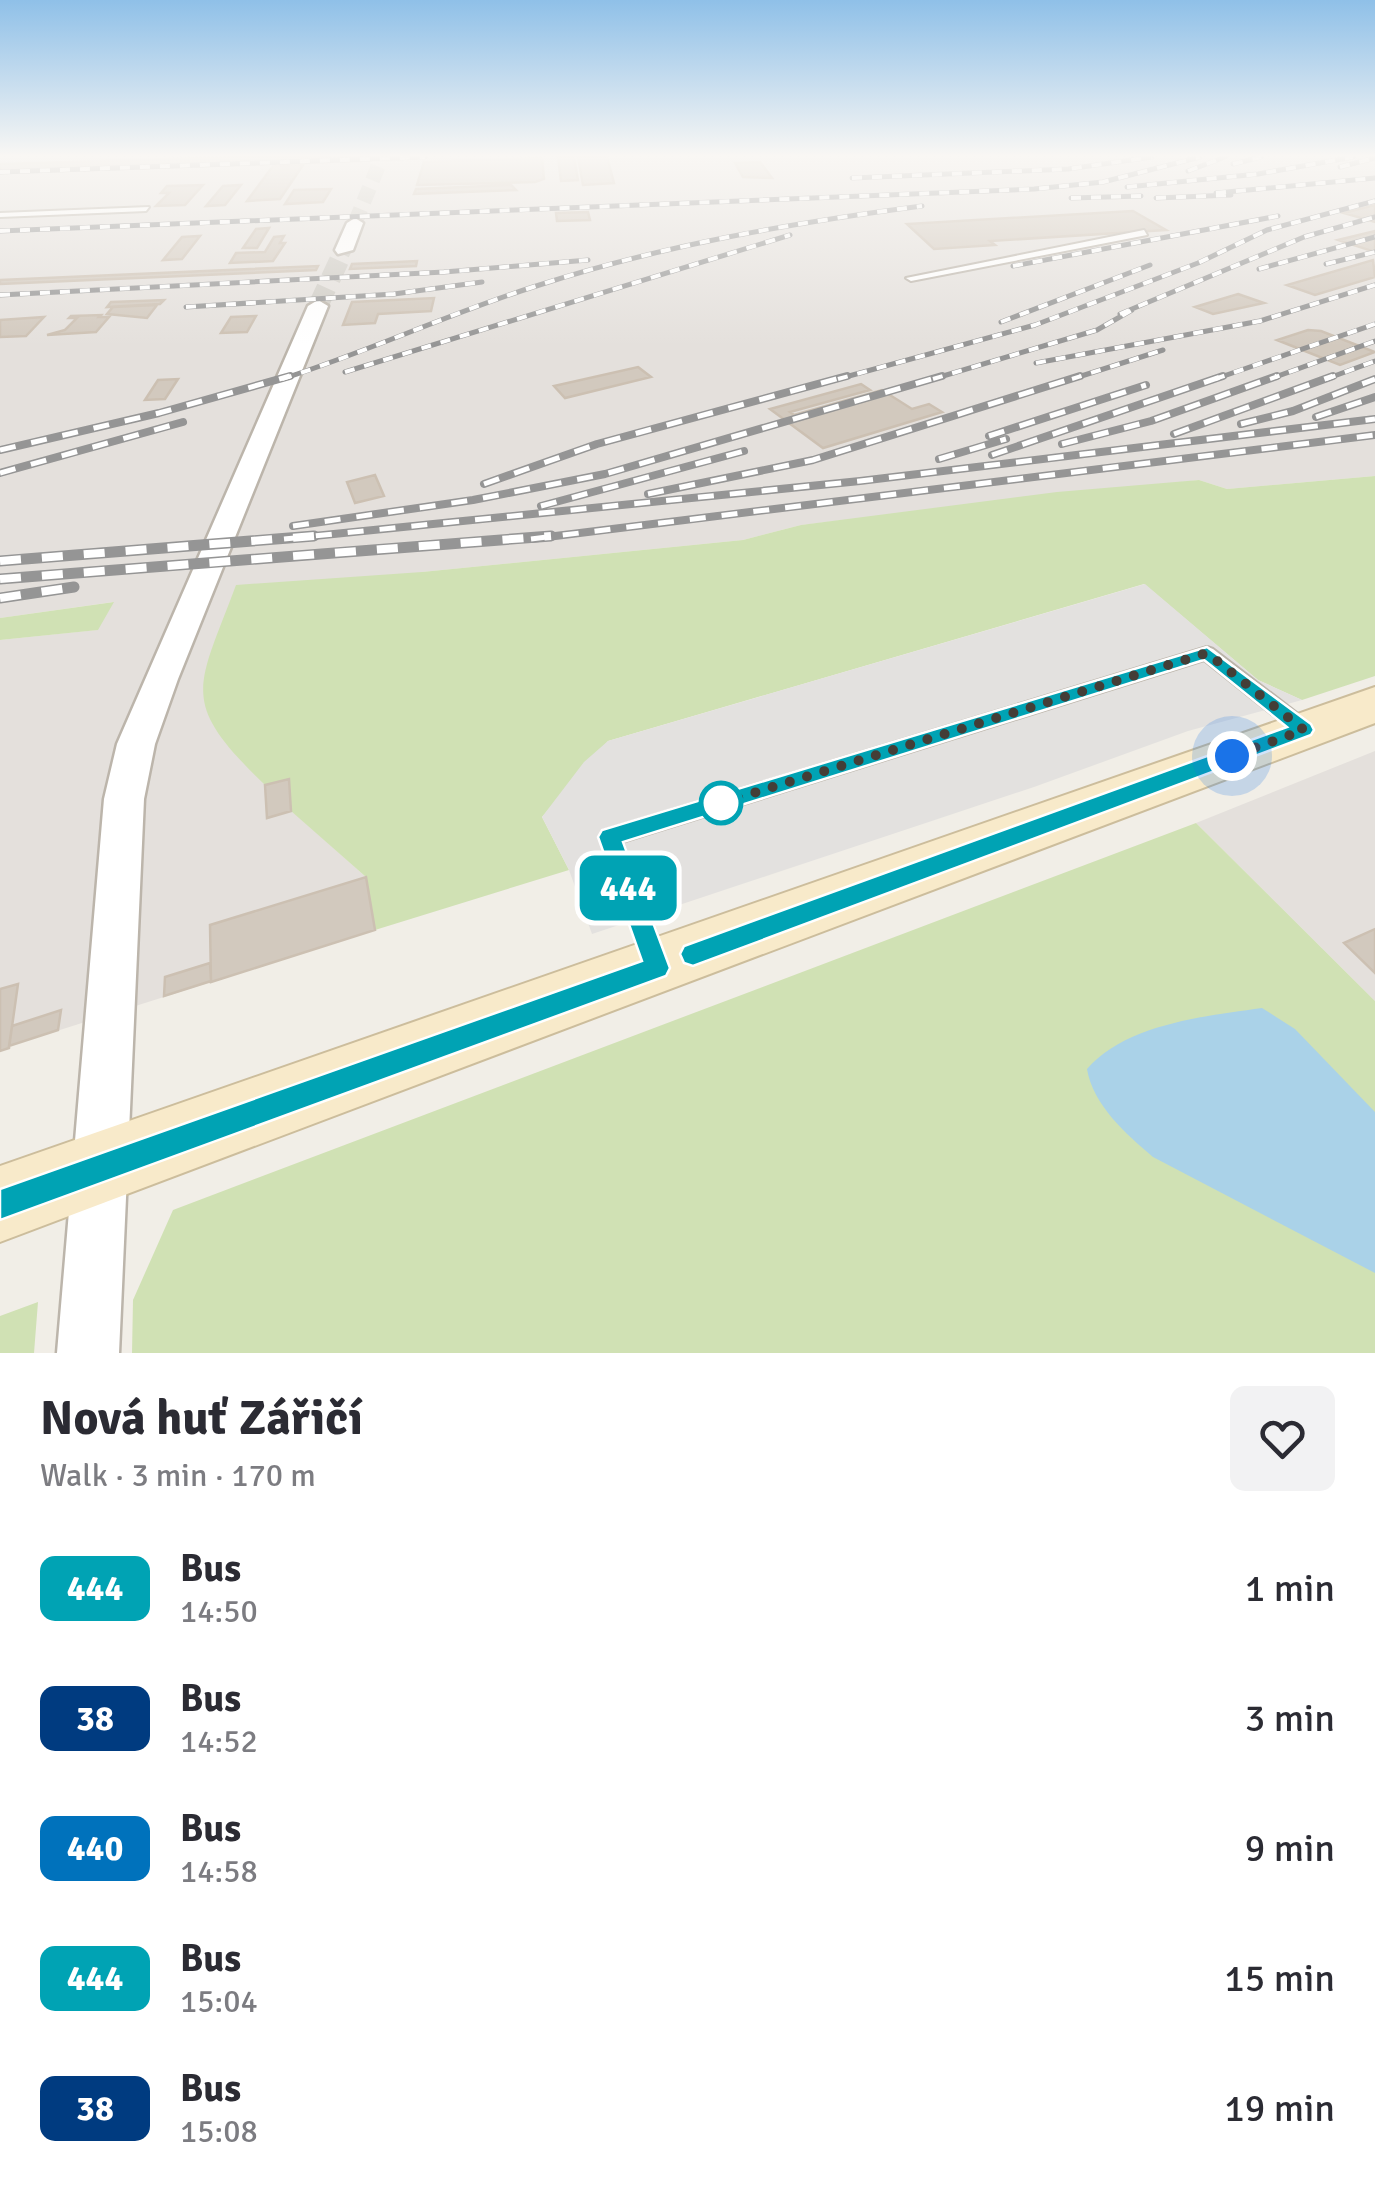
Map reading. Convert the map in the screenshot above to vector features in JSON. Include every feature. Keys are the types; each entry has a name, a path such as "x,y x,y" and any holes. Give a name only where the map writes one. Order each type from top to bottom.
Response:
{"street":[{"path":"344,250 355,223"},
{"path":"88,1353 124,798 136,744 160,680 318,306"},
{"path":"0,1204 1375,704"}],"lane":[{"path":"911,278 1144,233"},
{"path":"657,968 610,837 1207,653 1304,730"}],"shaded area":[{"path":"0,220 1375,220 1375,476 1227,489 1199,480 801,525 743,540 422,572 289,779 292,811 366,877 375,930 0,1049 0,640 97,630 113,602 0,618"},
{"path":"1145,584 1258,680 1302,700 1188,731 1034,787 592,934 569,870 542,817 584,762 608,741"},
{"path":"1375,751 1375,1001 1196,823"}],"green space":[{"path":"1375,476 1375,676 1302,700 1258,680 1144,584 608,741 542,817 569,870 375,930 366,877 291,811 288,780 265,785 237,757 218,733 203,693 212,649 236,585 422,572 743,540 801,525 1057,492 1199,480 1227,489"},
{"path":"114,602 98,630 0,640 0,618"},
{"path":"1196,823 1375,1001 1375,1353 132,1353 133,1300 173,1210"},
{"path":"38,1302 34,1353 0,1353 0,1316"}],"water":[{"path":"1262,1008 1295,1029 1375,1112 1375,1273 1153,1157 1112,1118 1090,1082 1087,1069 1103,1054 1144,1032 1192,1019"}],"building":[{"path":"1149,220 1166,230 990,241 995,245 934,249 907,224"},
{"path":"269,228 257,248 243,248 256,229"},
{"path":"1375,231 1375,252 1338,240"},
{"path":"200,236 182,259 163,260 182,237"},
{"path":"284,236 280,243 285,243 273,261 230,263 236,253 265,252 274,237"},
{"path":"1373,260 1375,277 1315,295 1287,285"},
{"path":"417,261 416,266 350,269 352,264"},
{"path":"318,266 316,270 0,284 0,280"},
{"path":"1238,294 1264,303 1213,314 1195,307"},
{"path":"434,298 431,311 378,314 375,323 343,325 352,302"},
{"path":"164,300 160,304 107,307 111,302"},
{"path":"157,305 147,318 107,314 113,307"},
{"path":"71,316 109,317 96,332 47,335 65,330 77,318"},
{"path":"256,316 247,332 221,333 231,317"},
{"path":"44,317 26,336 0,337 0,320"},
{"path":"1308,330 1321,331 1375,352 1340,365 1277,340"},
{"path":"638,367 651,377 565,398 554,386"},
{"path":"178,379 165,399 145,400 158,380"},
{"path":"861,384 870,390 790,412 794,415 882,390 912,409 929,404 942,412 823,448 770,409"},
{"path":"375,475 384,496 355,503 347,482"},
{"path":"289,779 291,811 267,818 265,785"},
{"path":"366,877 375,930 211,982 210,925"},
{"path":"1375,929 1375,973 1344,943"},
{"path":"210,963 211,981 164,996 165,977"},
{"path":"18,984 9,1048 0,1051 0,989"},
{"path":"61,1010 58,1030 9,1046 12,1026"}],"tunnel":[{"path":"318,306 343,252"}],"railway":[{"path":"0,231 267,220"},
{"path":"282,379 581,272 677,248 823,220"},
{"path":"1013,266 1256,220"},
{"path":"838,379 1035,325 1198,263 1267,230 1304,220"},
{"path":"1120,314 1304,237 1364,220"},
{"path":"345,372 790,235"},
{"path":"1259,269 1375,237"},
{"path":"1326,264 1375,252"},
{"path":"0,295 444,272 588,260"},
{"path":"1001,322 1150,265"},
{"path":"186,307 394,294 482,282"},
{"path":"1036,363 1260,321 1375,285"},
{"path":"933,379 1097,330 1132,310"},
{"path":"1215,379 1375,324"},
{"path":"1270,379 1375,341"},
{"path":"1072,379 1163,350"},
{"path":"1326,379 1375,361"},
{"path":"0,450 159,413 290,376"},
{"path":"484,484 597,444 847,376"},
{"path":"293,526 473,500 605,474 942,376"},
{"path":"648,494 813,460 1080,376"},
{"path":"992,455 1223,376"},
{"path":"1062,444 1151,421 1277,376"},
{"path":"1174,434 1333,376"},
{"path":"1241,424 1293,411 1375,379"},
{"path":"989,436 1146,385"},
{"path":"1316,417 1375,397"},
{"path":"313,536 860,481 1375,419"},
{"path":"0,473 183,422"},
{"path":"531,539 1375,435"},
{"path":"939,459 1006,439"},
{"path":"541,506 744,451"},
{"path":"0,561 313,536"},
{"path":"284,539 313,536"},
{"path":"0,579 551,536"},
{"path":"0,598 74,587"}],"bus line":[{"name":"444","path":"0,1204 657,968 610,837 1207,653 1304,730 693,954"}],"route":[{"path":"721,803 1207,653 1304,730 1232,756"}]}
